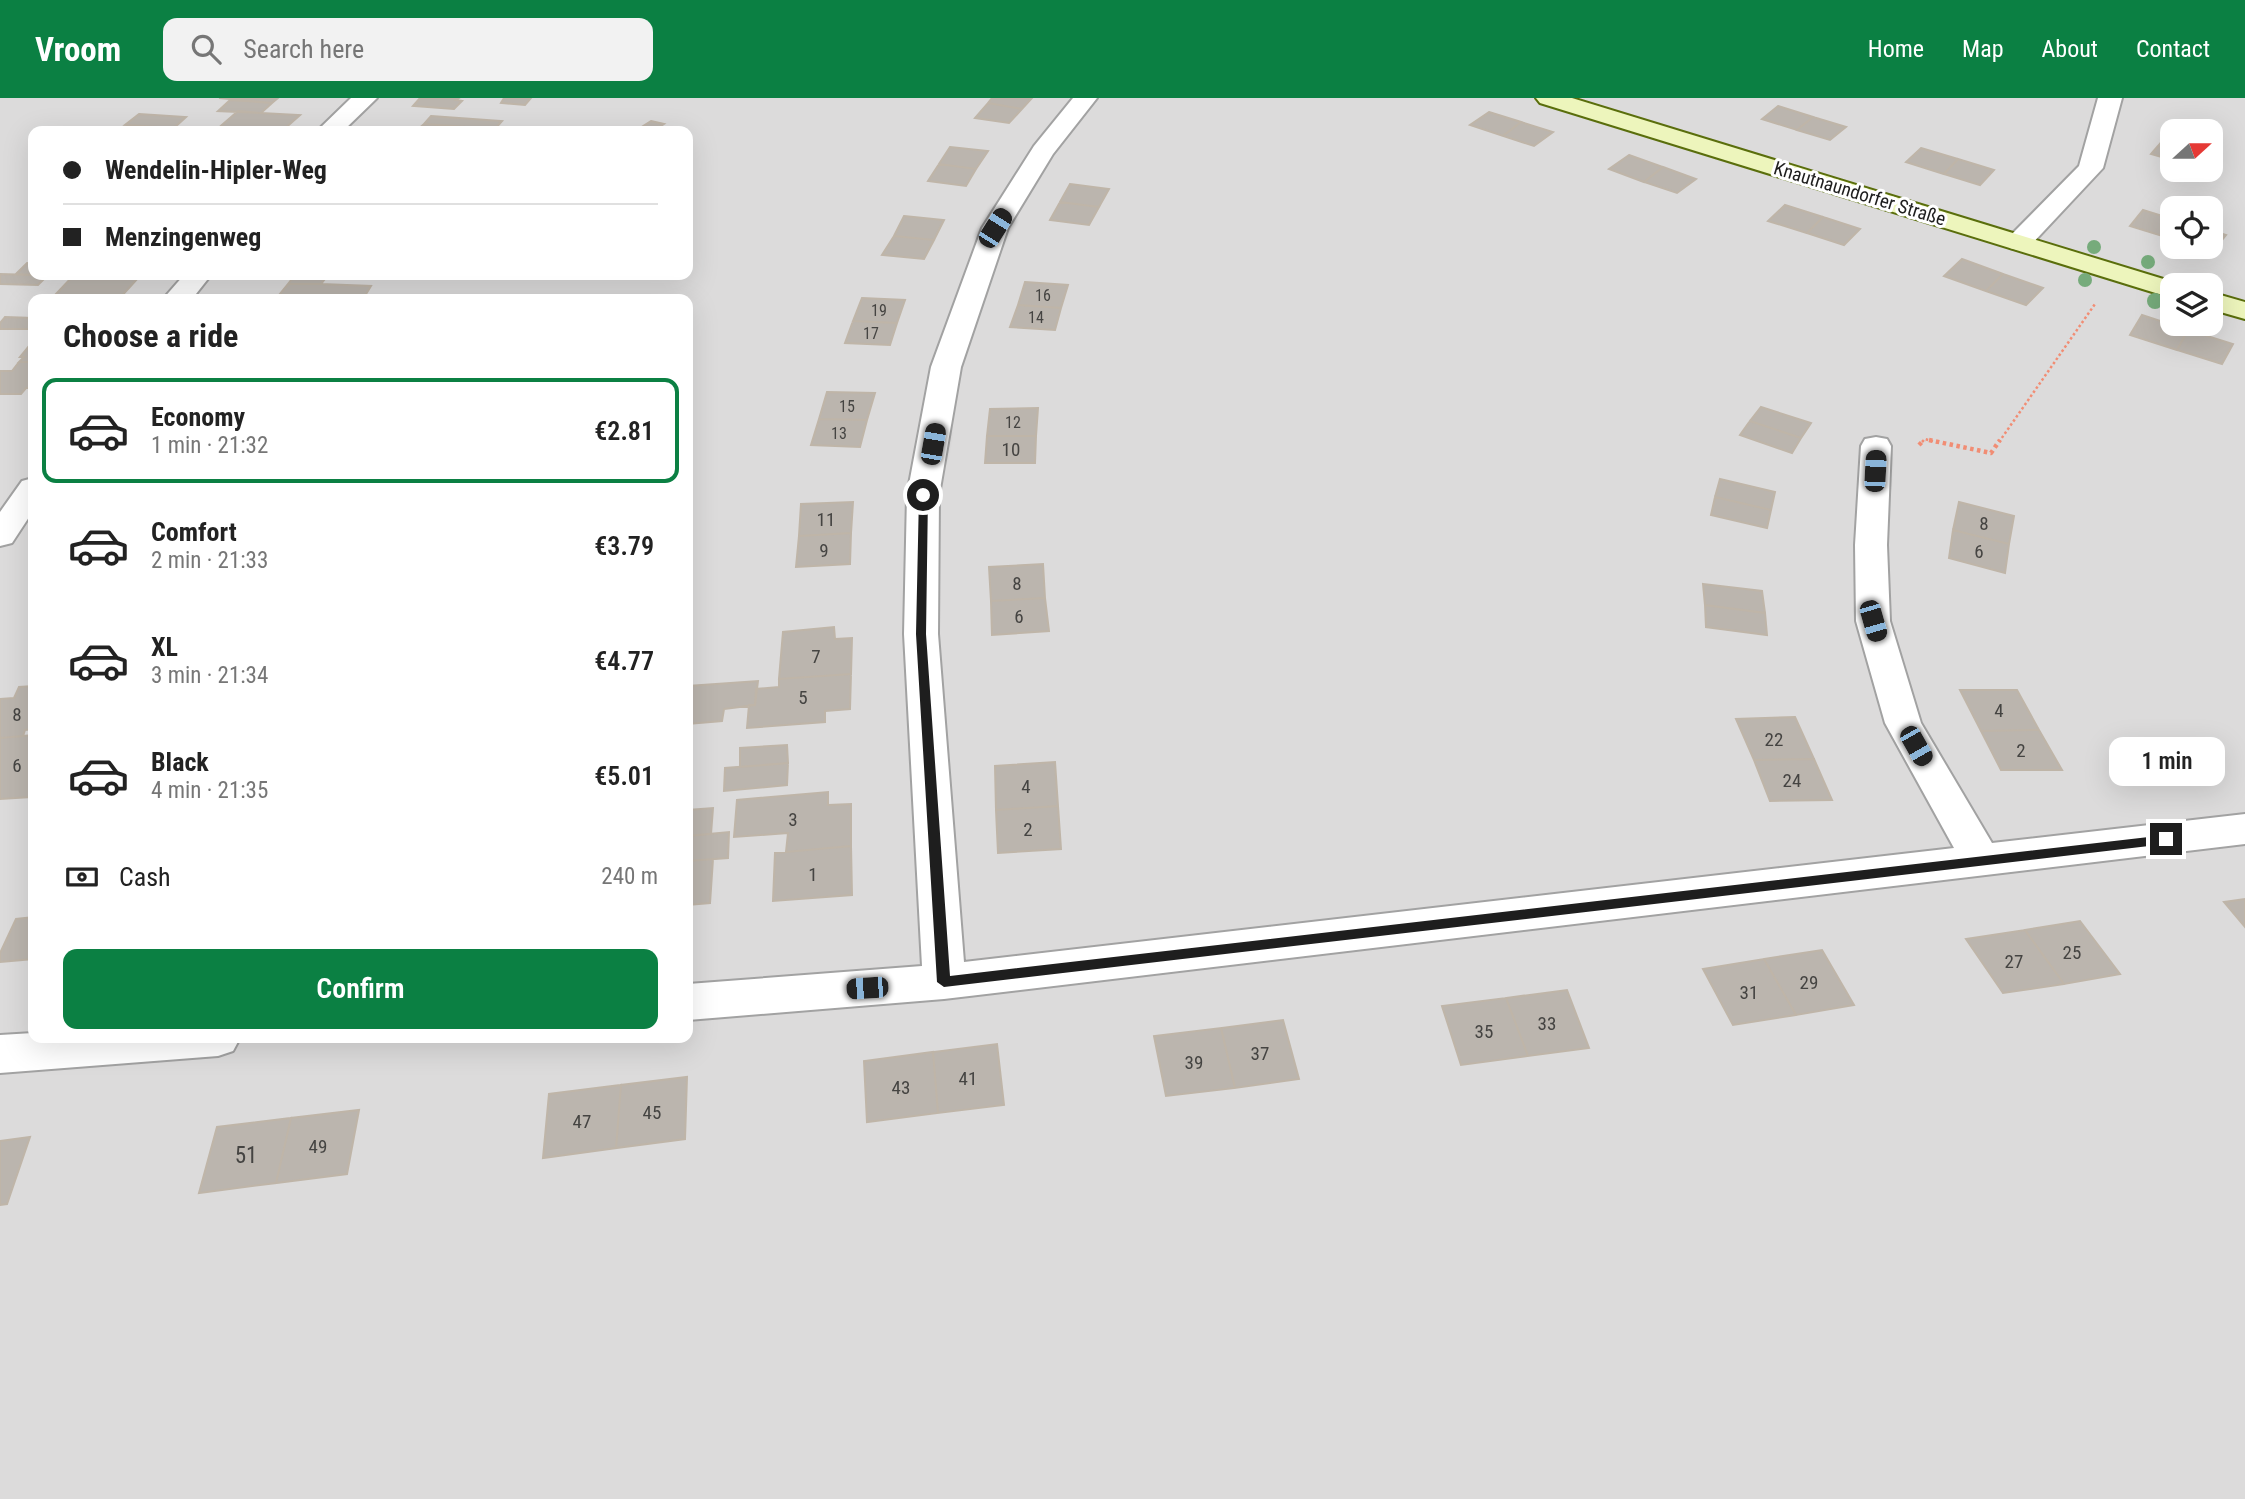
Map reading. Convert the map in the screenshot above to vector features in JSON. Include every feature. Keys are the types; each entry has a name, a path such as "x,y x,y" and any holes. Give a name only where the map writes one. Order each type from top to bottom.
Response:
{"main road":[{"name":"Knautnaundorfer Straße","path":"1548,98 2160,285"},
{"path":"2223,304 2245,311"}],"street":[{"path":"334,126 365,98"},
{"path":"944,982 921,634 923,495 946,367 995,228 1043,151 1085,98"},
{"path":"2019,242 2091,168 2110,98"},
{"path":"181,294 194,280"},
{"path":"1876,446 1871,545 1873,621 1903,723 1982,862"},
{"path":"0,536 28,495"},
{"path":"693,1002 944,982 2245,829"},
{"path":"0,1054 150,1043"}],"path":[{"path":"1876,446 1913,450 1925,439 1962,449 1992,453 2117,272"}],"shaded area":[{"path":"0,98 2245,98 2245,1499 0,1499"}],"building":[{"path":"219,98 278,98 272,103"},
{"path":"420,98 459,98 456,100 462,101 454,109 413,106"},
{"path":"504,98 531,98 525,105 501,103"},
{"path":"992,98 1032,98 1022,109 988,103"},
{"path":"230,100 272,103 261,113 218,111"},
{"path":"988,103 1022,109 1009,123 975,118"},
{"path":"1778,106 1813,117 1797,130 1762,119"},
{"path":"238,111 300,115 288,126 221,126"},
{"path":"1489,112 1521,122 1503,136 1470,125"},
{"path":"139,114 186,117 176,126 125,125"},
{"path":"431,116 502,121 498,126 424,124"},
{"path":"1813,117 1846,127 1830,140 1797,130"},
{"path":"651,121 664,124 661,126 643,126"},
{"path":"1521,122 1553,132 1534,146 1503,136"},
{"path":"424,124 452,126 422,126"},
{"path":"2160,144 2160,157 2151,154"},
{"path":"950,147 988,151 976,169 939,164"},
{"path":"1921,148 1958,159 1944,174 1906,162"},
{"path":"1629,155 1663,167 1644,182 1609,169"},
{"path":"1958,159 1994,170 1980,185 1944,174"},
{"path":"939,164 976,169 966,186 928,181"},
{"path":"1663,167 1696,179 1677,193 1644,182"},
{"path":"1070,184 1109,189 1099,207 1060,202"},
{"path":"1060,202 1099,207 1089,225 1050,220"},
{"path":"1785,205 1823,217 1807,233 1768,221"},
{"path":"2143,210 2160,215 2160,235 2130,226"},
{"path":"904,216 944,220 934,240 894,236"},
{"path":"1823,217 1860,229 1844,245 1807,233"},
{"path":"894,236 934,240 924,259 882,255"},
{"path":"1962,259 2003,274 1986,291 1944,276"},
{"path":"27,263 28,263 28,275 16,274"},
{"path":"0,274 28,275 28,280 43,280 38,285 0,284"},
{"path":"2003,274 2043,288 2026,305 1986,291"},
{"path":"69,280 136,280 124,294 56,294"},
{"path":"291,280 324,280 321,284 288,284"},
{"path":"1025,282 1068,285 1061,308 1018,305"},
{"path":"288,284 371,286 366,294 280,294"},
{"path":"862,298 905,300 897,323 853,321"},
{"path":"1018,305 1061,308 1055,330 1010,327"},
{"path":"2142,315 2160,321 2160,336 2185,336 2177,350 2130,335"},
{"path":"5,317 28,318 28,329 0,329 0,323"},
{"path":"853,321 897,323 890,345 845,343"},
{"path":"2185,336 2207,336 2233,344 2222,364 2177,350"},
{"path":"28,347 28,362 19,362 24,357 20,357"},
{"path":"19,362 28,362 28,388 21,394 0,394 0,371 12,371"},
{"path":"827,392 875,393 867,420 819,419"},
{"path":"1761,407 1811,423 1801,438 1750,421"},
{"path":"1038,408 1036,436 987,436 990,409"},
{"path":"819,419 867,420 860,447 811,445"},
{"path":"1750,421 1801,438 1792,453 1740,435"},
{"path":"987,436 1036,436 1035,463 985,463"},
{"path":"1720,479 1775,492 1771,510 1715,497"},
{"path":"1715,497 1771,510 1767,528 1711,515"},
{"path":"853,502 851,533 799,536 801,504"},
{"path":"1959,502 2014,516 2009,544 1953,530"},
{"path":"1953,530 2009,544 2005,573 1949,558"},
{"path":"851,533 850,564 796,567 799,536"},
{"path":"1043,564 1045,598 991,601 989,567"},
{"path":"1703,584 1762,591 1765,613 1705,605"},
{"path":"1045,598 1049,631 992,635 991,601"},
{"path":"1705,605 1765,613 1767,635 1706,627"},
{"path":"834,627 835,639 852,638 851,674 779,679 783,632"},
{"path":"851,674 850,709 825,711 825,722 747,728 749,705 755,705 756,689 779,687 779,679"},
{"path":"758,681 755,705 724,709 722,721 693,724 693,686"},
{"path":"28,686 28,730 25,730 23,736 0,738 0,699 14,698 19,687"},
{"path":"1960,690 2017,690 2039,730 1981,731"},
{"path":"1795,717 1814,759 1754,760 1736,719"},
{"path":"2039,730 2062,770 2001,770 1981,731"},
{"path":"28,735 28,797 0,799 0,738"},
{"path":"787,745 788,763 740,767 740,748"},
{"path":"1814,759 1832,800 1770,801 1754,760"},
{"path":"1055,762 1058,806 996,810 995,766"},
{"path":"788,763 787,785 724,791 725,768"},
{"path":"828,792 828,805 851,804 851,846 786,852 788,833 734,837 737,800"},
{"path":"1058,806 1061,849 998,853 996,810"},
{"path":"713,808 711,834 693,836 693,810"},
{"path":"729,832 728,858 693,861 693,836"},
{"path":"851,846 852,895 773,901 775,853"},
{"path":"713,859 710,903 693,905 693,861"},
{"path":"2245,899 2245,927 2224,902"},
{"path":"28,918 28,959 0,962 0,953 16,919"},
{"path":"2080,921 2120,974 2064,984 2025,930"},
{"path":"2025,930 2064,984 2003,993 1966,939"},
{"path":"1822,950 1854,1005 1796,1015 1764,959"},
{"path":"1764,959 1796,1015 1733,1025 1703,969"},
{"path":"1567,990 1589,1048 1528,1056 1506,998"},
{"path":"1506,998 1528,1056 1461,1065 1442,1006"},
{"path":"1283,1020 1299,1079 1235,1088 1221,1028"},
{"path":"1221,1028 1235,1088 1166,1096 1154,1036"},
{"path":"997,1044 1004,1105 938,1113 933,1052"},
{"path":"933,1052 938,1113 867,1122 864,1061"},
{"path":"687,1077 685,1139 616,1148 621,1085"},
{"path":"621,1085 616,1148 543,1158 549,1094"},
{"path":"359,1110 347,1174 276,1183 291,1118"},
{"path":"291,1118 276,1183 199,1193 217,1127"},
{"path":"30,1137 7,1204 0,1205 0,1141"}],"route":[{"path":"923,495 921,634 944,982 2166,839"}]}
